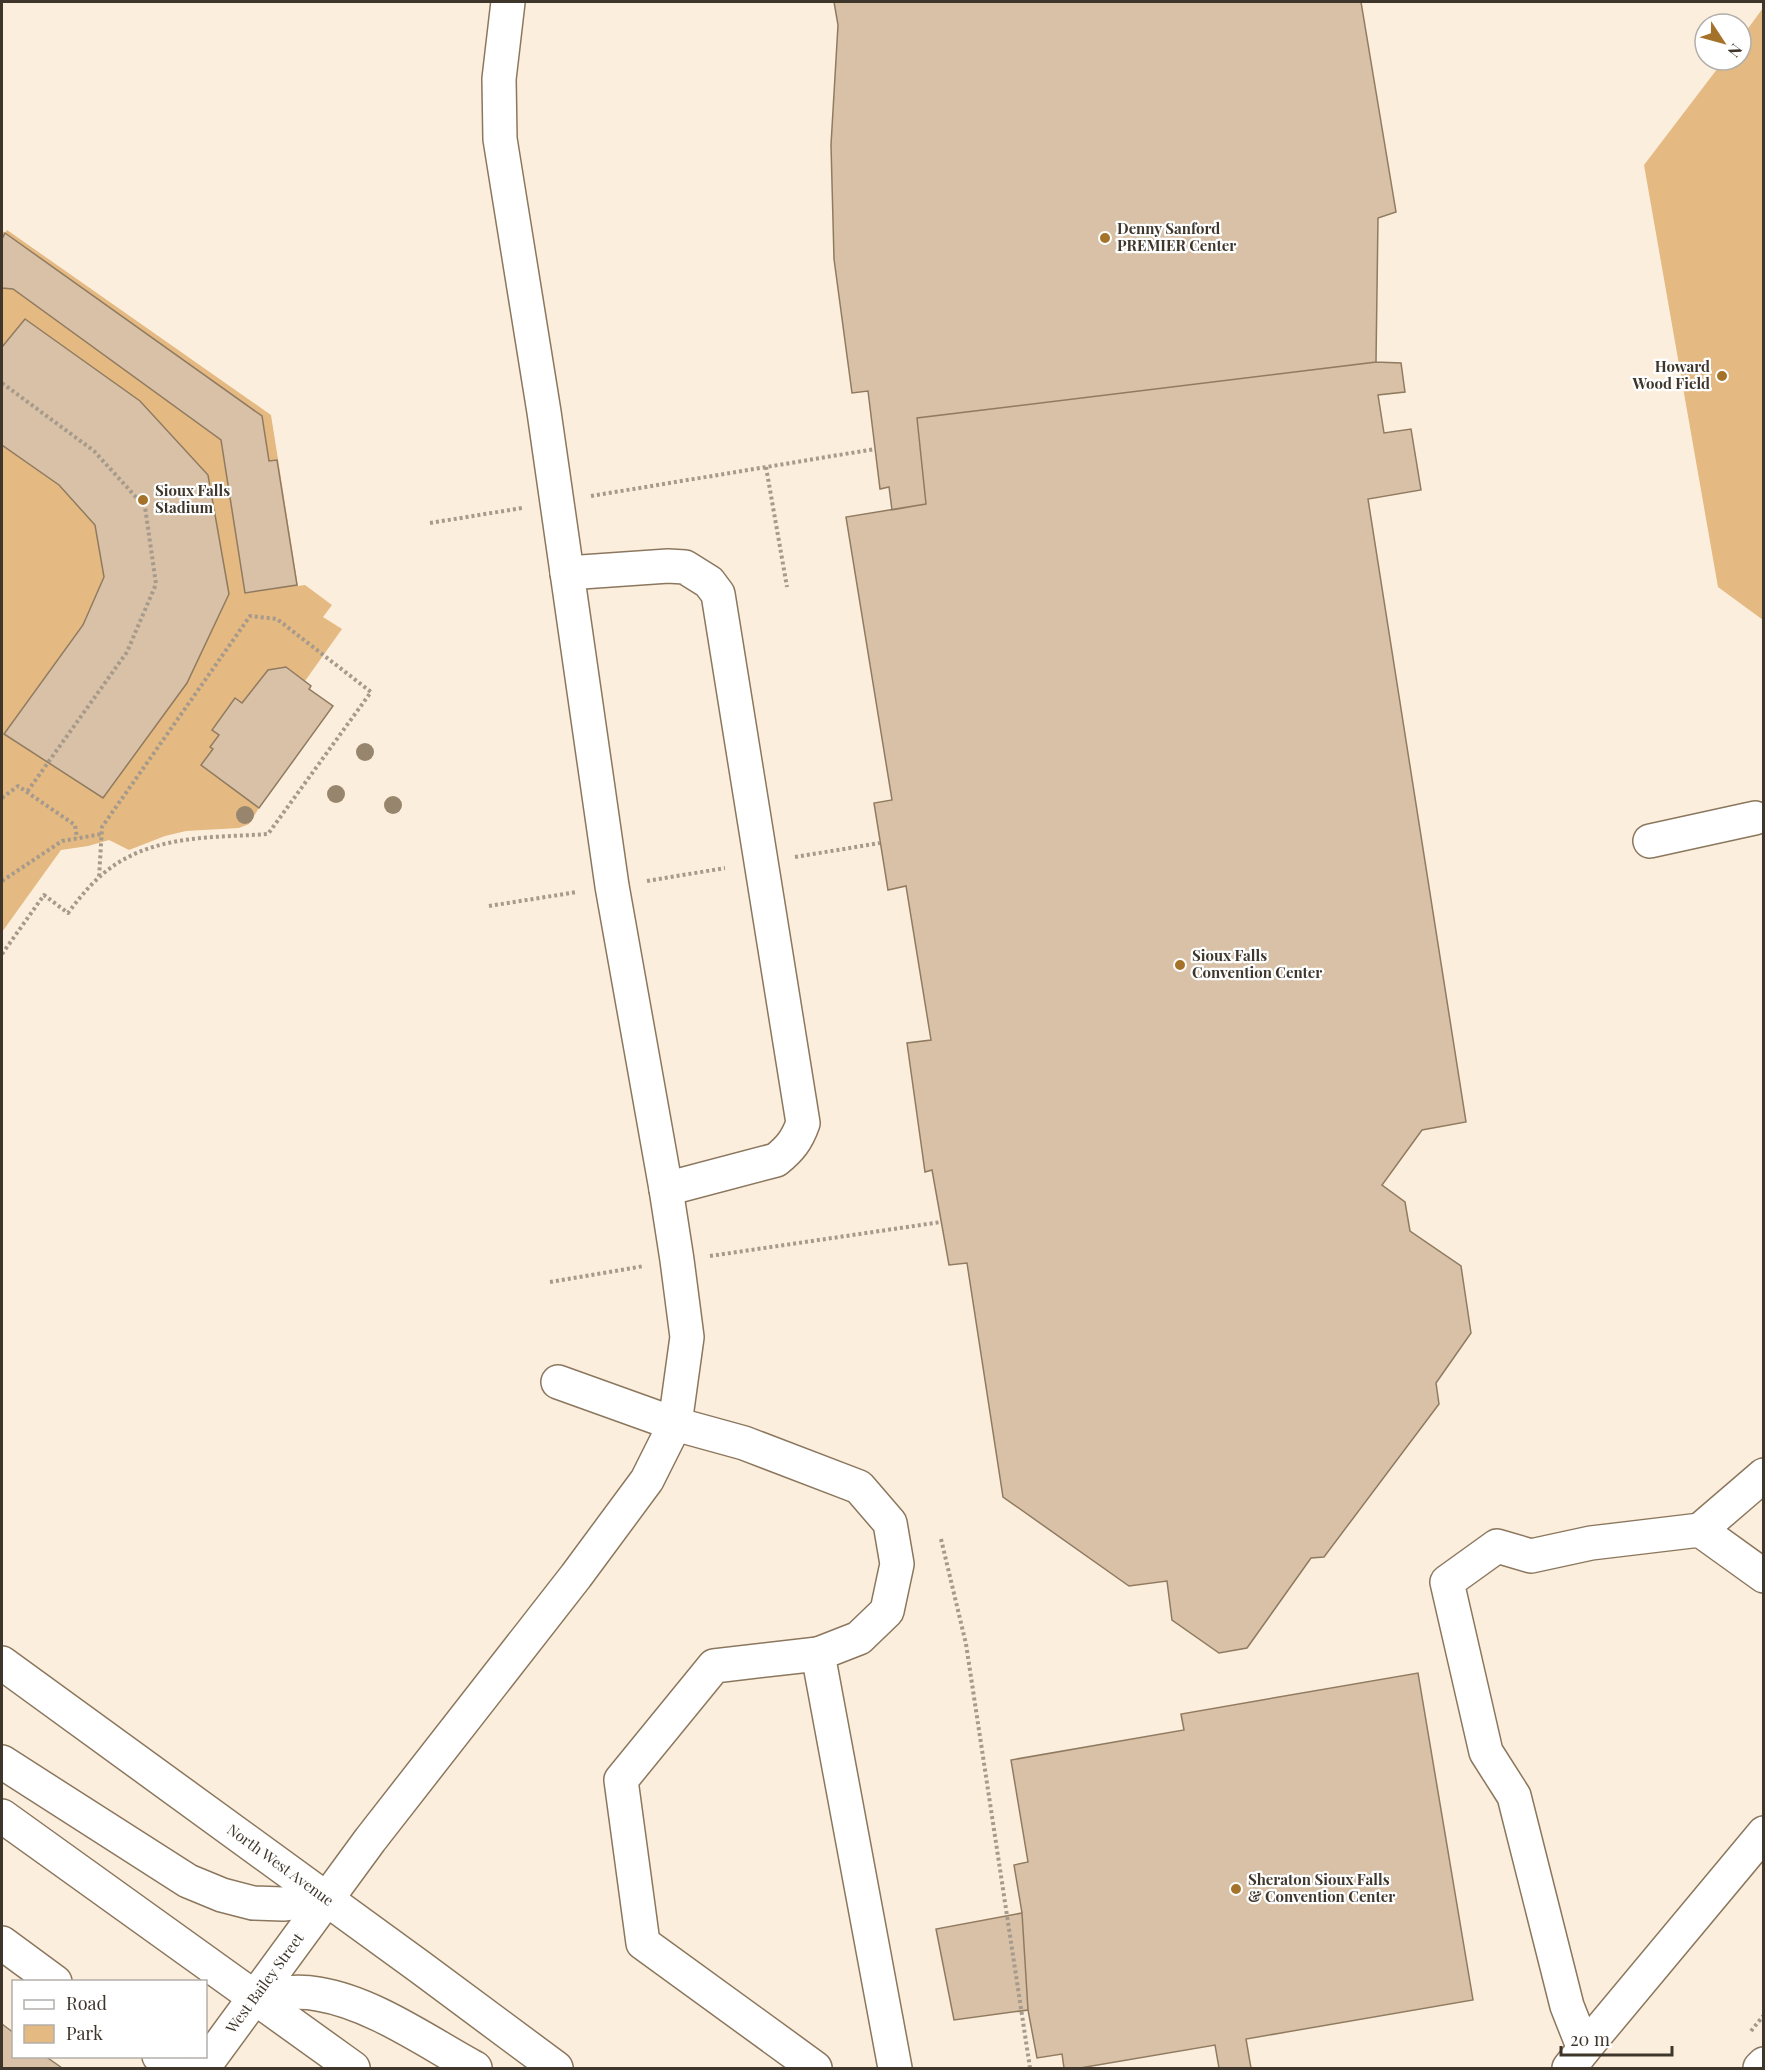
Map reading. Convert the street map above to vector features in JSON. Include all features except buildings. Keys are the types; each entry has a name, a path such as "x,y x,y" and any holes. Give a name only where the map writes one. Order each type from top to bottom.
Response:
{"main road":[{"name":"West Bailey Street","path":"203,2068 326,1899 576,1576 647,1480 675,1424 687,1337 677,1260 612,886 557,502 500,139 499,79 508,2"},
{"path":"567,573 668,566 685,567 709,582 717,594 803,1123 798,1137 788,1151 776,1160 666,1189"},
{"path":"1650,841 1755,818"},
{"path":"558,1382 675,1424 744,1443 859,1487 890,1523 897,1564 887,1611 859,1638 818,1654 714,1666 621,1780 643,1943 814,2068"},
{"path":"1576,2059 1567,2006 1514,1796 1486,1752 1447,1582 1497,1546 1531,1556 1591,1543 1700,1530 1764,1475"},
{"path":"1700,1530 1764,1576"},
{"path":"818,1654 895,2068"},
{"name":"North West Avenue","path":"2,1663 556,2068"},
{"path":"2,1762 197,1885 253,1904 283,1904 326,1899"},
{"path":"2,1816 353,2068"},
{"path":"1576,2059 1764,1833"},
{"path":"2,1943 52,1980"},
{"path":"254,1998 284,1992 317,1994 350,2002 386,2018 475,2068"},
{"path":"162,2058 176,2068"},
{"path":"1760,2068 1764,2064"}],"path":[{"path":"2,383 94,451 146,507 156,584 127,652 27,792"},
{"path":"430,523 875,449"},
{"path":"766,467 787,587"},
{"path":"2,954 44,895 68,913 86,890 109,869 134,854 163,843 191,838 268,834 371,692 277,619 250,616 102,827 99,878"},
{"path":"2,798 18,786 75,825 77,838"},
{"path":"2,881 62,841 102,834"},
{"path":"489,906 880,843"},
{"path":"550,1281 677,1260 941,1222"},
{"path":"941,1539 966,1644 1030,2068"}],"green space":[{"name":"Howard Wood Field","path":"1763,8 1763,620 1718,587 1644,165 1715,72 1753,72 1753,22"},
{"name":"Sioux Falls Stadium","path":"2,230 5,233 7,230 271,415 298,586 305,585 332,605 323,617 342,629 305,681 311,686 310,689 333,706 249,824 239,828 186,831 165,836 129,850 109,840 61,850 2,932"}],"place":[{"name":"Denny Sanford PREMIER Center","path":"1105,238"},
{"name":"Howard Wood Field","path":"1722,376"},
{"name":"Sioux Falls Stadium","path":"143,500"},
{"name":"Sioux Falls Convention Center","path":"1180,965"},
{"name":"Sheraton Sioux Falls & Convention Center","path":"1236,1889"}]}
